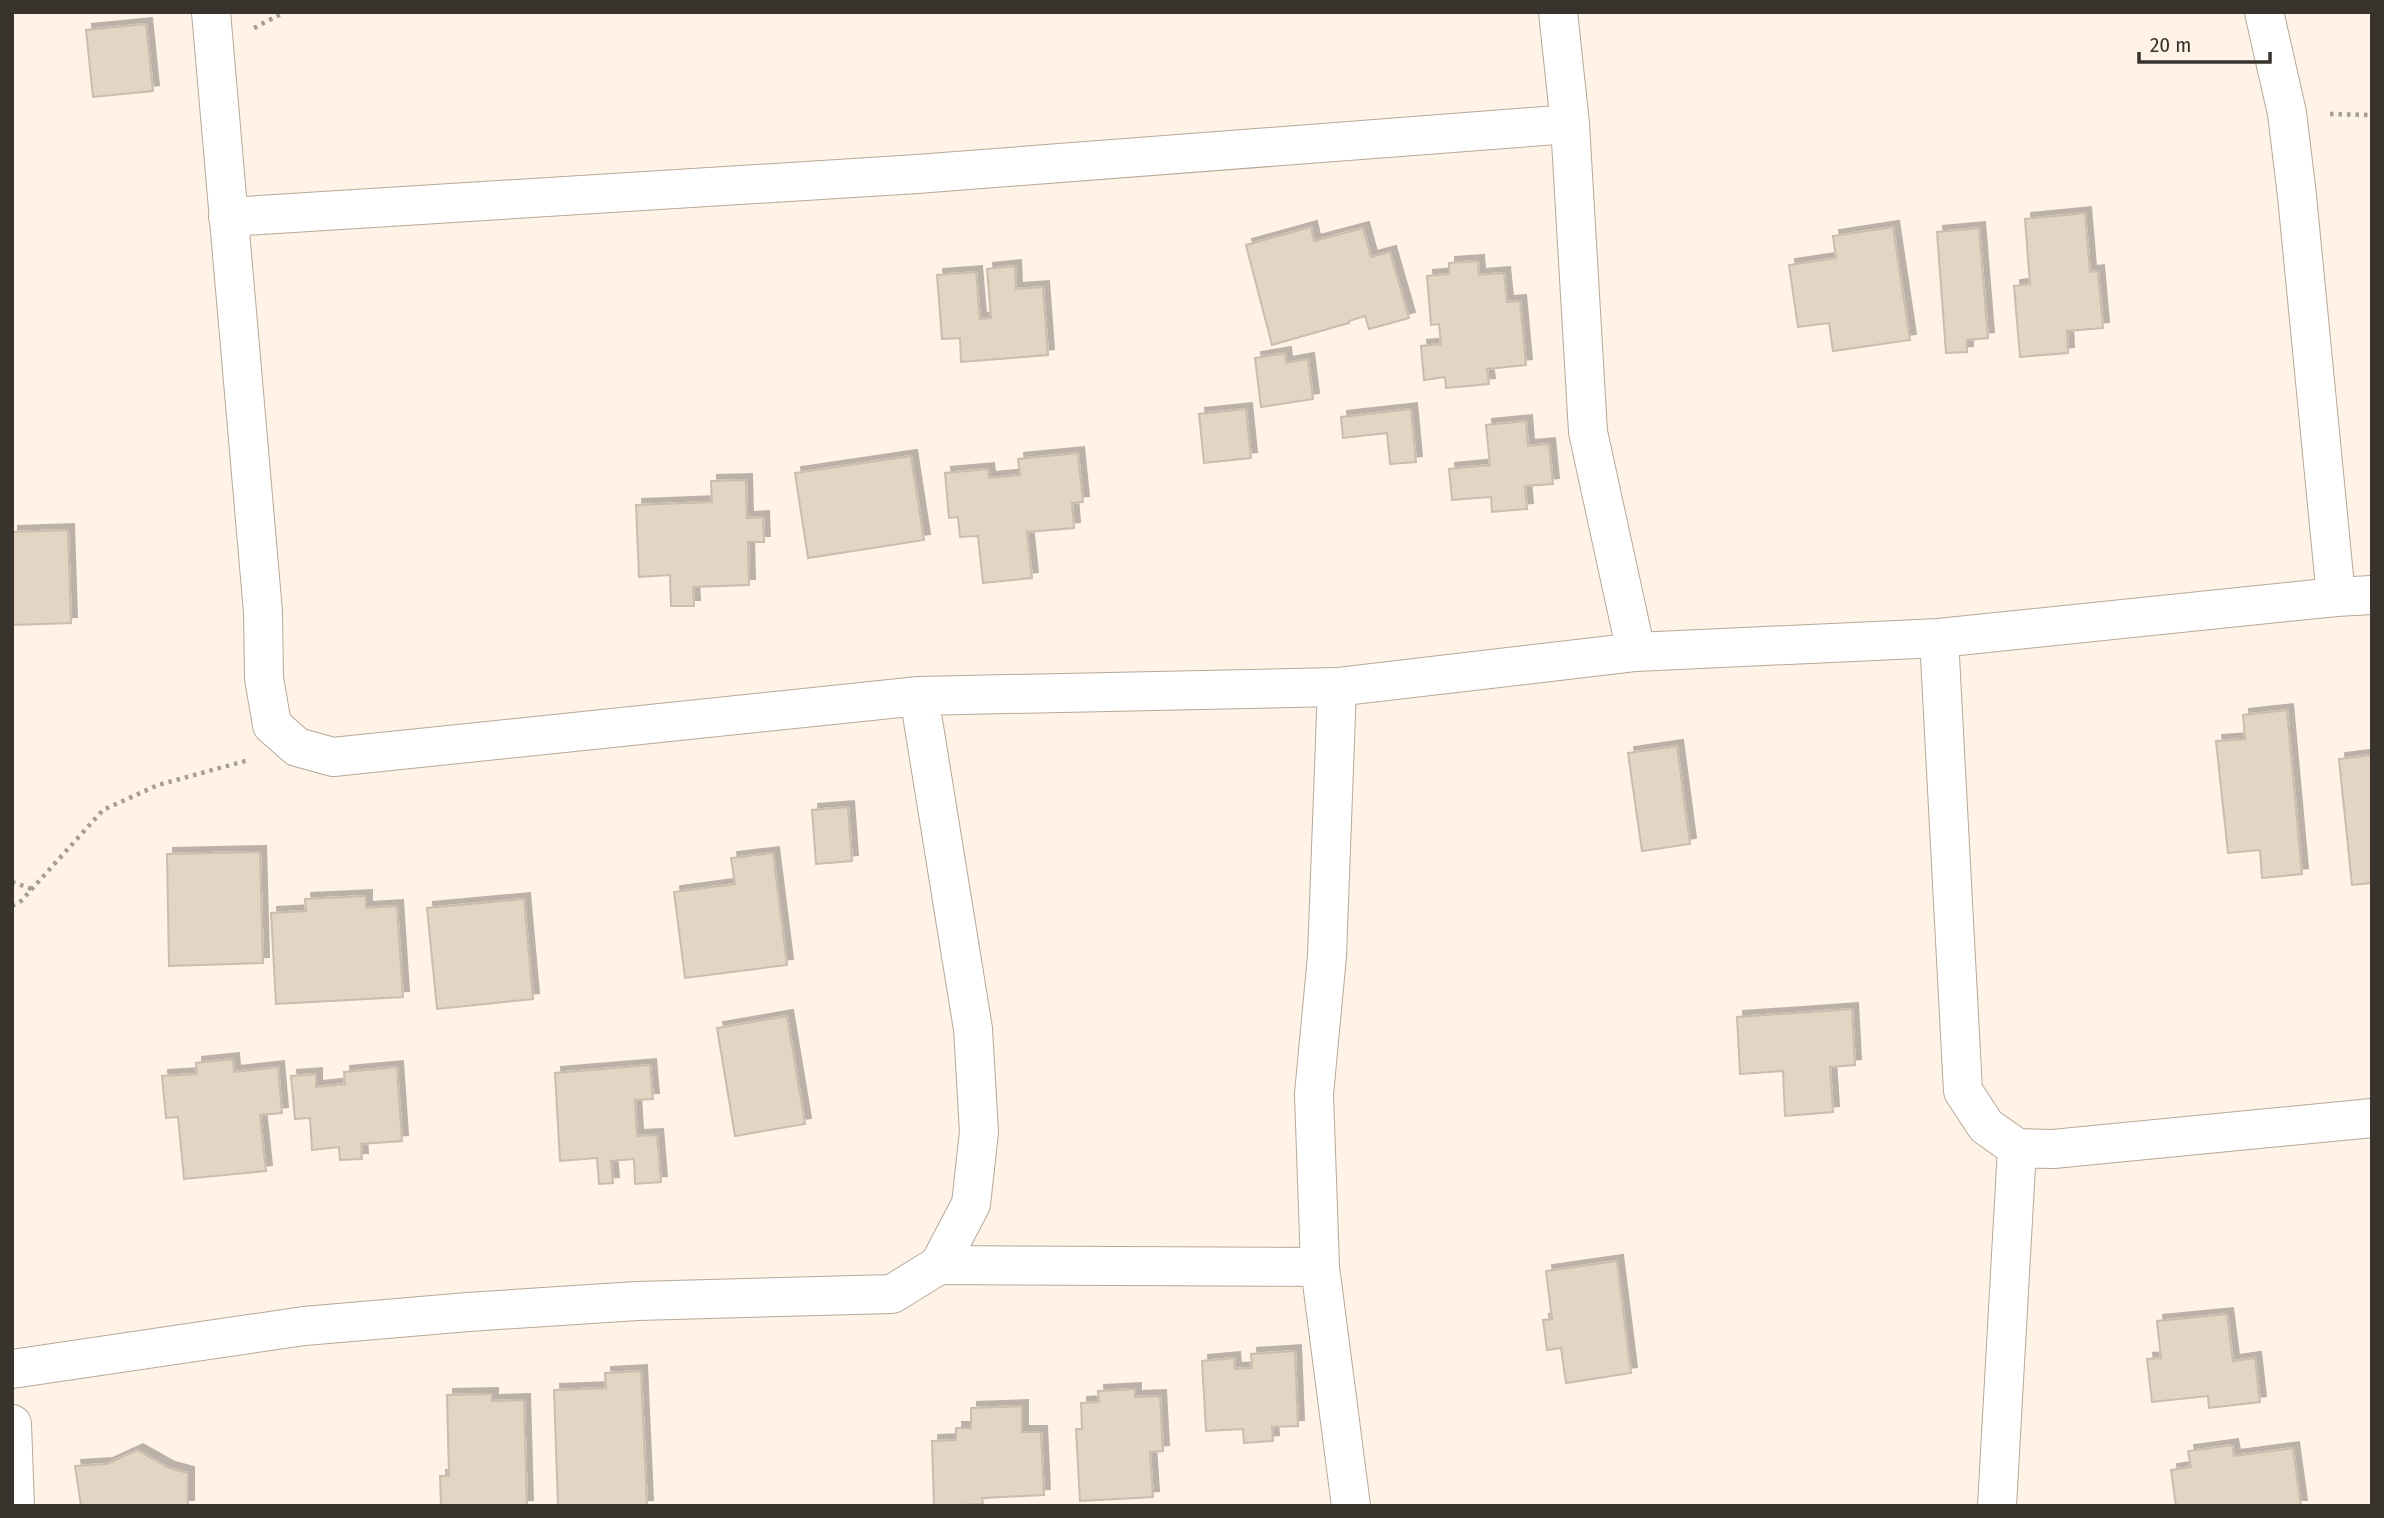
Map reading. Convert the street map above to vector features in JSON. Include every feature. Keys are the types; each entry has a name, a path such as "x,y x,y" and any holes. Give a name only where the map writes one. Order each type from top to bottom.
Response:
{"street":[{"path":"211,12 262,598 264,678 272,725 297,747 334,757 919,696 1337,687 1636,652 1939,638 2354,596 2287,113 2264,12"},
{"path":"1558,12 1570,124 1588,432 1636,652"},
{"path":"228,217 916,174 1570,124"},
{"path":"1939,638 1963,1091 1986,1126 2017,1149 2053,1149 2372,1118"},
{"path":"1337,687 1326,956 1314,1094 1320,1267 1351,1506"},
{"path":"12,1368 304,1326 454,1313 637,1301 892,1294 939,1265 971,1203 979,1132 974,1029 919,696"},
{"path":"1997,1506 2017,1149"},
{"path":"939,1265 1320,1267"},
{"path":"12,1424 15,1506"}],"path":[{"path":"12,912 103,810 158,785 297,747"},
{"path":"12,882 32,889"},
{"path":"12,906 21,901"}],"building":[{"path":"146,24 153,91 93,97 86,30"},
{"path":"2085,213 2090,272 2098,271 2103,328 2067,331 2068,353 2020,357 2014,286 2030,284 2025,219"},
{"path":"1311,227 1314,241 1363,228 1371,257 1390,252 1409,318 1369,329 1365,316 1272,345 1246,245"},
{"path":"1893,227 1910,340 1833,351 1829,323 1798,327 1789,265 1836,258 1833,236"},
{"path":"1979,228 1988,338 1967,340 1967,352 1946,353 1937,232"},
{"path":"1478,261 1479,275 1504,273 1507,302 1520,301 1526,365 1487,369 1489,384 1446,388 1445,377 1424,380 1421,346 1441,344 1439,324 1431,325 1427,276 1449,274 1449,263"},
{"path":"1015,266 1016,289 1043,287 1048,355 961,362 960,338 942,339 937,275 976,272 980,319 991,318 987,269"},
{"path":"1285,353 1286,363 1308,359 1313,399 1261,407 1255,358"},
{"path":"1246,409 1251,458 1204,463 1199,414"},
{"path":"1411,409 1416,462 1390,464 1387,433 1343,438 1341,417"},
{"path":"1526,421 1528,446 1549,444 1553,484 1525,486 1527,509 1492,512 1491,497 1452,500 1449,469 1490,465 1486,425"},
{"path":"1078,453 1083,502 1072,503 1074,528 1027,532 1032,578 983,583 978,536 960,537 958,517 949,518 945,473 988,469 989,478 1020,475 1018,459"},
{"path":"911,456 924,540 808,558 795,473"},
{"path":"746,480 747,518 763,517 764,542 748,542 749,585 693,587 694,606 671,606 670,575 639,577 636,505 712,502 711,481"},
{"path":"68,530 71,623 12,625 12,532"},
{"path":"2287,710 2302,874 2262,878 2260,850 2228,853 2216,741 2245,739 2243,715"},
{"path":"1677,746 1690,844 1642,851 1628,753"},
{"path":"2372,755 2372,883 2352,885 2339,759"},
{"path":"848,807 852,861 816,864 812,810"},
{"path":"260,852 263,963 169,966 167,854"},
{"path":"773,853 787,965 685,978 674,892 735,884 731,858"},
{"path":"366,896 366,908 397,906 403,997 276,1004 271,913 306,911 305,899"},
{"path":"524,899 533,999 437,1009 427,908"},
{"path":"1852,1009 1855,1065 1830,1067 1833,1112 1785,1116 1783,1071 1740,1074 1737,1017"},
{"path":"787,1016 805,1124 735,1136 717,1028"},
{"path":"233,1059 234,1072 278,1067 282,1113 260,1115 266,1171 184,1179 178,1117 166,1118 162,1076 197,1074 196,1063"},
{"path":"650,1065 653,1099 635,1100 637,1136 657,1135 661,1182 635,1184 634,1159 611,1161 613,1183 599,1184 597,1158 560,1161 555,1073"},
{"path":"397,1067 402,1141 361,1144 362,1159 340,1160 339,1147 312,1150 310,1118 295,1119 291,1076 316,1074 316,1087 345,1084 344,1072"},
{"path":"1617,1261 1631,1373 1566,1383 1561,1348 1547,1350 1543,1320 1552,1319 1546,1271"},
{"path":"2227,1314 2233,1361 2255,1358 2260,1402 2209,1408 2208,1396 2152,1402 2147,1359 2161,1358 2157,1321"},
{"path":"1295,1351 1298,1426 1272,1427 1273,1441 1244,1443 1243,1429 1206,1431 1202,1361 1234,1358 1235,1369 1252,1368 1251,1354"},
{"path":"641,1371 647,1506 558,1506 554,1390 606,1388 605,1373"},
{"path":"1135,1389 1135,1397 1160,1396 1163,1451 1150,1452 1153,1497 1080,1501 1076,1429 1082,1429 1081,1403 1099,1402 1098,1391"},
{"path":"492,1394 492,1401 524,1400 527,1506 441,1506 440,1476 449,1476 447,1395"},
{"path":"1022,1406 1022,1432 1041,1432 1044,1495 982,1498 983,1504 934,1506 932,1441 956,1440 956,1428 971,1428 971,1408"},
{"path":"2232,1445 2234,1456 2293,1448 2301,1506 2176,1506 2171,1470 2191,1467 2188,1451"},
{"path":"137,1450 169,1468 188,1473 188,1506 81,1506 75,1466 107,1464"}]}
